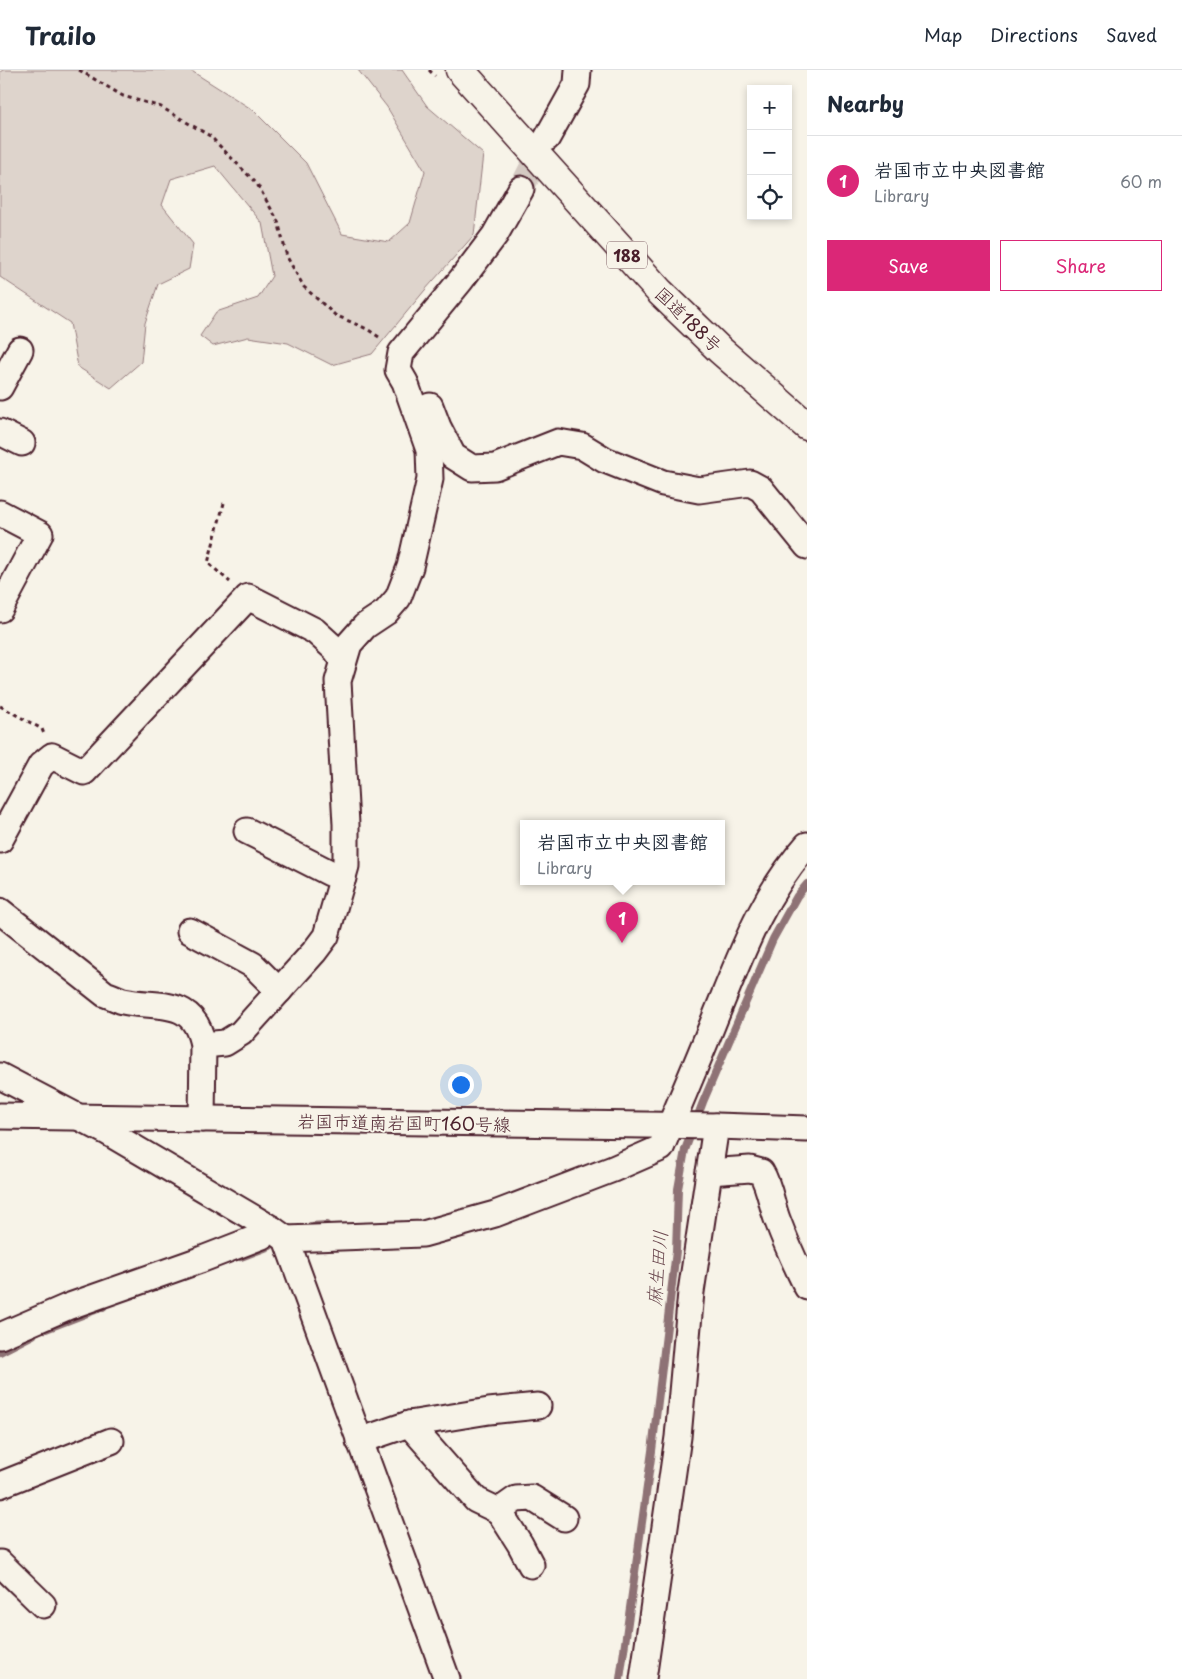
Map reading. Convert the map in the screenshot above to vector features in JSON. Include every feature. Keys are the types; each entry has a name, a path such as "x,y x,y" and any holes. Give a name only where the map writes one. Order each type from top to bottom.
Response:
{"highway":[{"name":"国道188号","path":"460,70 660,292 720,350 807,426"}],"street":[{"path":"547,138 578,84 578,70"},
{"path":"203,1045 225,1043 241,1033 314,952 326,936 346,866 346,824 338,681 349,644 365,626 386,612 398,598 410,567 430,479 429,450 405,382 398,370 405,347 461,280 494,235 521,189"},
{"path":"405,347 414,361 438,427 453,456 472,468 495,467 558,442 582,446 605,460 663,483 699,490 750,483 761,489 807,546"},
{"path":"0,388 20,350"},
{"path":"0,432 22,443"},
{"path":"0,513 40,534 0,609"},
{"path":"0,840 41,765 52,756 84,772 248,597 315,631 336,650 343,660"},
{"path":"247,831 343,878"},
{"path":"0,1336 67,1307 262,1236 279,1234 423,1234 494,1214 613,1169 661,1148 751,930 773,889 793,860 807,845"},
{"path":"0,911 105,994 124,1001 167,1006 182,1010 193,1020 200,1033 203,1045 202,1119"},
{"path":"190,931 253,965 279,991"},
{"path":"0,1076 109,1133 279,1234 359,1441 447,1679"},
{"name":"岩国市道南岩国町160号線","path":"0,1116 670,1125 807,1129"},
{"path":"643,1679 678,1437 690,1292 716,1126"},
{"path":"709,1172 750,1169 762,1172 768,1182 776,1217 807,1287"},
{"path":"359,1441 409,1424 489,1410 538,1406"},
{"path":"409,1424 476,1500 498,1511 520,1544 531,1565"},
{"path":"0,1484 111,1442"},
{"path":"498,1511 516,1499 532,1498 564,1518"},
{"path":"0,1563 42,1605"}],"path":[{"path":"79,70 123,96 161,107 210,136 256,184 278,221 287,257 304,288 336,315 367,329 388,343 405,347"},
{"path":"224,503 208,563 248,597"},
{"path":"0,706 42,729 52,756"}],"shaded area":[{"path":"3,70 190,70 253,110 306,163 342,234 389,242 410,223 425,171 387,107 358,70 402,70 427,106 483,154 474,235 372,354 332,365 288,343 248,337 213,346 200,336 216,312 258,298 272,276 262,223 215,166 171,179 162,205 193,244 189,269 158,284 145,323 141,362 111,388 78,367 70,323 0,277 0,72"}],"waterway":[{"name":"麻生田川","path":"620,1679 652,1451 676,1251 678,1189 685,1150 703,1102 773,939 797,896 807,884"},
{"path":"311,1226 326,1225"},
{"path":"241,1257 270,1246"},
{"path":"46,1329 103,1307"},
{"path":"0,1352 33,1335"}],"tunnel":[{"path":"521,189 547,138"}],"place":[{"name":"岩国市立中央図書館","path":"622,943"}]}
